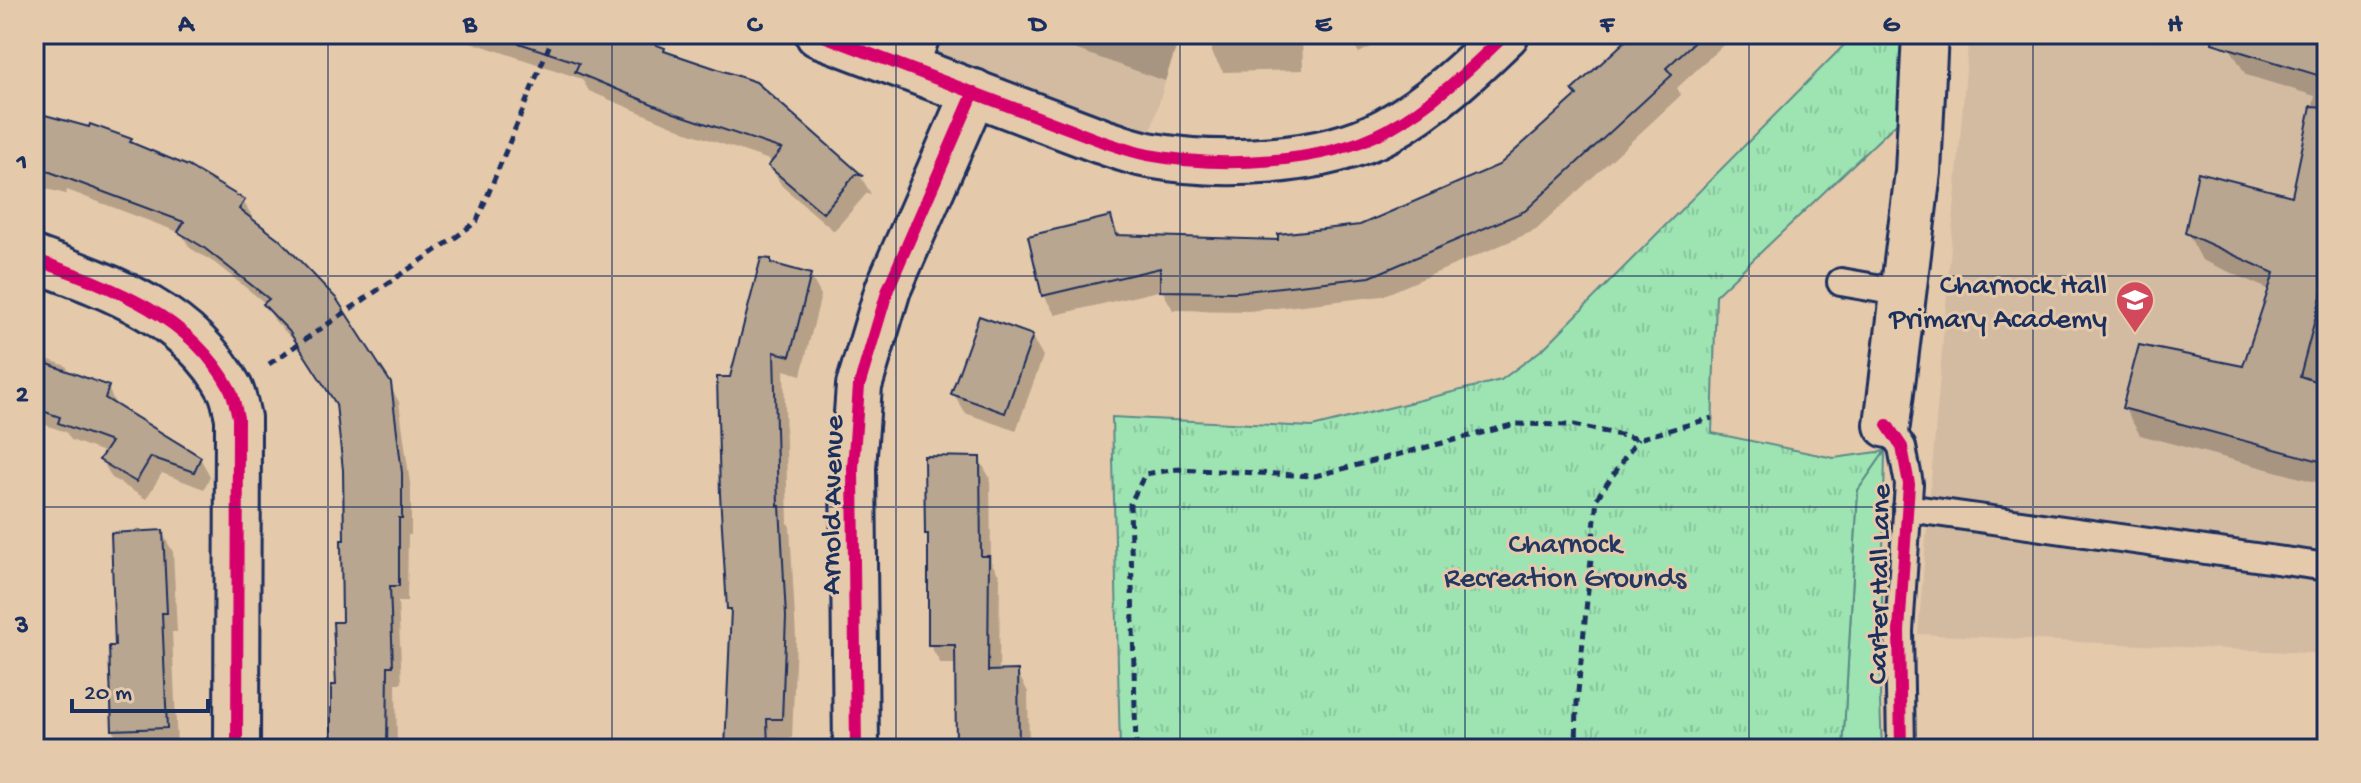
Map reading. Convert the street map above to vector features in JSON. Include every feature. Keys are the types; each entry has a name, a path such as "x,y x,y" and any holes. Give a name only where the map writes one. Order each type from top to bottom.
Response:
{"street":[{"path":"818,34 921,52 974,92 1101,141 1144,154 1182,160 1257,162 1333,150 1385,131 1432,101 1506,34"},
{"name":"Carter Hall Lane","path":"1887,425 1918,172 1925,34"},
{"name":"Arnold Avenue","path":"856,749 853,468 859,386 888,289 974,92"},
{"path":"34,259 110,287 150,308 181,330 206,356 231,390 238,418 237,749"}],"lane":[{"path":"1841,282 1904,293"},
{"name":"Carter Hall Lane","path":"1887,425 1902,447 1909,484 1899,631 1901,749"},
{"path":"1907,508 2327,567"}],"path":[{"path":"231,390 477,221 554,34"},
{"path":"1136,749 1130,504 1145,474 1178,469 1315,476 1516,424 1574,425 1638,439 1712,418"},
{"path":"1576,749 1577,702 1597,498 1638,439"},
{"path":"1618,749 1628,739"}],"shaded area":[{"path":"904,34 1179,34 1144,154 895,62"},
{"name":"Charnock Hall Primary Academy","path":"1969,34 2327,34 2327,654 1918,634"}],"green space":[{"name":"Charnock Recreation Grounds","path":"1855,34 1906,34 1906,114 1716,295 1712,433 1834,458 1885,451 1858,490 1843,749 1120,749 1112,417 1312,427 1501,380 1544,348"},
{"path":"1885,451 1880,701 1882,749 1843,749 1858,490"}],"building":[{"path":"514,34 629,34 665,48 664,51 756,82 863,176 856,174 823,213 768,166 782,149 674,113 575,72 579,63 513,41"},
{"path":"1633,34 1703,34 1666,68 1672,75 1525,211 1370,277 1237,292 1160,291 1160,268 1042,296 1028,236 1111,216 1116,235 1278,240 1278,234 1360,225 1499,165 1577,95 1572,90"},
{"path":"2213,34 2327,34 2327,78 2212,43"},
{"path":"2311,106 2327,107 2327,274 2300,376 2327,385 2327,463 2122,408 2139,345 2243,366 2274,273 2185,233 2198,172 2292,196"},
{"path":"34,112 89,127 90,124 132,139 130,142 188,166 245,200 239,209 279,239 336,298 391,383 402,473 402,518 399,518 399,586 390,586 393,666 388,666 387,749 331,749 331,685 336,685 333,622 342,622 341,540 344,540 343,470 336,404 289,331 263,304 269,299 203,247 178,232 184,222 34,166"},
{"path":"761,258 811,274 790,356 774,352 778,506 786,617 782,719 767,719 768,749 725,749 731,609 727,609 720,494 717,377 730,377"},
{"path":"979,316 1033,335 1005,413 951,394"},
{"path":"34,359 109,386 105,398 201,457 194,472 151,457 136,482 99,460 111,442 58,423 60,417 34,408"},
{"path":"924,456 980,457 981,556 989,556 988,671 1018,670 1019,749 956,749 955,645 928,645"},
{"path":"163,530 167,613 162,613 167,728 112,730 109,646 115,646 111,533"}],"cycle path":[{"path":"818,34 1130,151 1206,162 1302,157 1361,142 1404,120 1435,98 1506,34"},
{"path":"856,749 853,468 859,386 888,289 974,92"},
{"path":"34,259 118,292 170,322 213,363 231,392 238,418 237,749"},
{"path":"1887,425 1902,447 1909,484 1899,631 1901,749"}],"place":[{"name":"Charnock Hall Primary Academy","path":"2135,334"}]}
